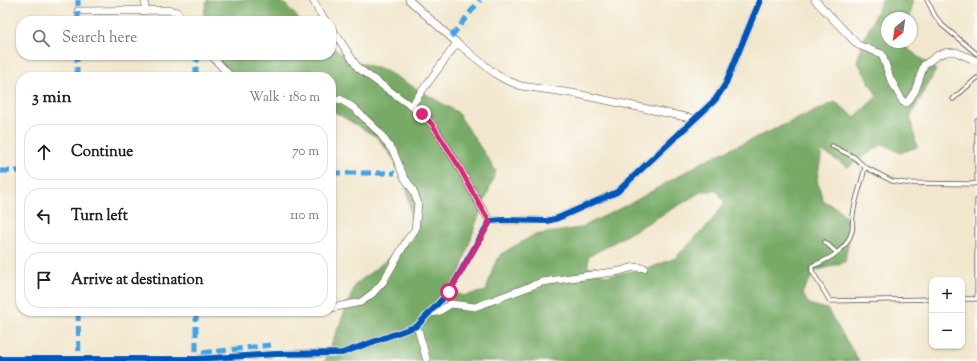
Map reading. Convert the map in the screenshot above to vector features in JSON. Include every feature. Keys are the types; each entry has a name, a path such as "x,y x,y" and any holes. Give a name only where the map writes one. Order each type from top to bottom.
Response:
{"street":[{"path":"145,0 145,11"},
{"path":"313,0 322,16"},
{"path":"410,0 457,43 497,76 521,86 572,93 695,120"},
{"path":"490,222 504,220 547,221 558,218 616,192 715,100 725,85 760,0"},
{"path":"815,0 858,44 882,54 890,78 903,102 907,103 915,91 924,65 938,55 947,52 956,52 977,61"},
{"path":"78,12 170,10 176,12 179,16"},
{"path":"336,35 358,68 411,106 432,124 458,165 490,222"},
{"path":"411,106 457,43"},
{"path":"216,60 226,72"},
{"path":"336,100 340,99 354,108 379,132 394,153 404,177 413,190 418,203 415,230 407,240 382,282 361,302 336,307"},
{"path":"0,359 196,360 276,354 342,353 417,326 449,292 490,222"},
{"path":"430,313 438,312 451,304 475,307 542,282 620,271 634,267 644,268"},
{"path":"417,326 427,361"}],"lane":[{"path":"927,0 935,16 942,25 977,54"},
{"path":"953,99 977,78"},
{"path":"832,146 854,157 865,167 892,181 905,183 972,184 977,182 977,120"},
{"path":"865,167 853,216 852,231 845,246 837,253 812,266 812,271 830,301 929,299"},
{"path":"965,299 977,299 977,200"},
{"path":"825,242 837,253"}],"green space":[{"path":"207,0 281,0 296,16 203,16"},
{"path":"882,0 913,0 911,12 881,12 881,48 907,48 936,70 910,117 917,147 900,153 883,144 848,167 822,151 817,180 823,201 839,209 851,225 845,262 815,271 802,293 809,304 827,309 859,361 325,361 355,285 414,238 405,174 377,137 336,113 336,72 230,72 217,60 336,60 336,50 346,58 386,71 457,112 496,171 475,226 454,291 462,296 486,291 494,265 501,254 534,235 580,228 633,202 708,159 835,102 855,117 877,96 857,61 865,37","holes":["702,191 717,191 725,202 711,222 675,258 650,268 606,276 588,267 588,257"]}],"marked path":[{"path":"78,0 78,16"},
{"path":"451,37 480,0"},
{"path":"77,60 77,72"},
{"path":"196,72 197,60"},
{"path":"0,171 16,171"},
{"path":"336,173 395,173"},
{"path":"78,316 79,361"},
{"path":"196,316 196,361"},
{"path":"202,353 271,345"}],"cycle path":[{"path":"0,359 196,359 276,354 342,353 417,326 449,292 490,221 547,221 558,218 617,192 715,100 725,85 760,0"}],"route":[{"path":"422,114 432,124 458,165 490,222 449,292"}]}
